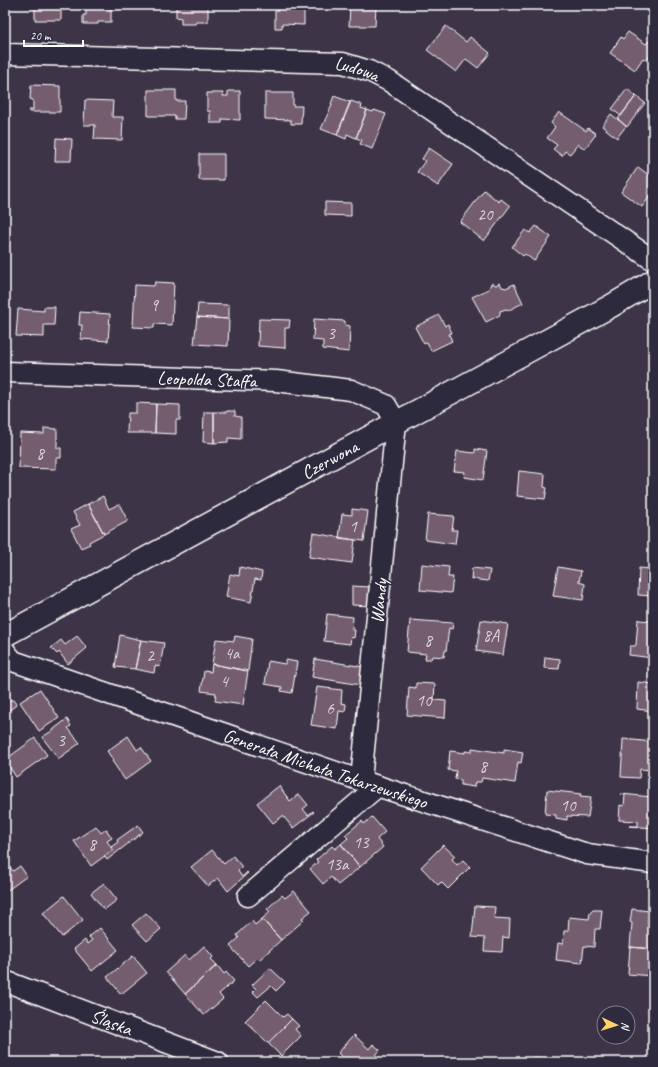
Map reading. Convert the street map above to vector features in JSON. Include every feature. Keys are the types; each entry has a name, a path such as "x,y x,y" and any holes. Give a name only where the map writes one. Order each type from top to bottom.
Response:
{"main road":[{"name":"Czerwona","path":"5,635 604,310 653,281"}],"street":[{"name":"Ludowa","path":"5,54 343,64 369,71 389,81 653,260"},
{"name":"Leopolda Staffa","path":"5,372 276,381 351,390 386,405 396,422"},
{"name":"Wandy","path":"368,783 396,422"},
{"name":"Generała Michała Tokarzewskiego","path":"5,651 13,661 368,783 587,854 653,863"},
{"path":"282,852 368,783"},
{"path":"248,896 368,783"},
{"name":"Śląska","path":"5,981 218,1062"}],"building":[{"path":"35,5 61,5 61,20 35,20"},
{"path":"86,5 111,5 111,22 83,24 83,15 86,15"},
{"path":"176,5 208,5 208,22 181,24 181,18 176,17"},
{"path":"278,5 304,5 304,25 282,24 282,28 275,28 275,11 278,11"},
{"path":"350,5 376,5 375,26 349,26"},
{"path":"446,26 466,42 470,37 490,53 478,68 466,59 456,72 427,50"},
{"path":"628,32 646,44 649,41 653,44 653,51 647,60 643,58 635,70 610,53 621,37 623,39"},
{"path":"31,85 60,86 60,112 29,112 29,110 33,110 33,100 30,99"},
{"path":"627,89 636,96 621,116 612,109"},
{"path":"148,90 176,90 176,101 185,101 184,119 175,119 175,116 148,116"},
{"path":"228,91 240,91 240,120 222,119 222,123 210,123 210,111 207,111 207,93 223,93 223,96 228,96"},
{"path":"265,93 293,93 293,106 302,106 301,124 291,124 291,120 265,119"},
{"path":"334,96 350,102 337,135 321,129 332,105"},
{"path":"636,96 645,103 627,127 618,119"},
{"path":"85,100 113,101 112,117 123,117 122,140 94,139 95,125 84,125"},
{"path":"351,101 362,105 361,108 367,110 356,138 347,134 346,139 337,135"},
{"path":"367,110 373,112 374,110 386,114 372,149 360,144 362,140 356,138"},
{"path":"559,112 586,131 588,128 596,134 585,149 578,144 570,154 565,151 562,156 553,149 557,145 547,138 555,127 551,123"},
{"path":"611,114 626,126 617,138 602,126"},
{"path":"56,138 72,139 71,161 55,161"},
{"path":"429,148 453,164 438,186 417,172 425,161 422,159"},
{"path":"199,154 224,154 224,180 199,180"},
{"path":"638,167 653,178 651,186 653,187 653,192 642,207 621,192"},
{"path":"484,190 499,202 501,199 510,206 484,241 460,222"},
{"path":"325,202 351,203 351,216 325,215"},
{"path":"536,226 551,237 534,261 525,254 523,256 512,247 525,230 530,233"},
{"path":"155,282 174,283 172,325 154,324 154,328 133,327 135,285 154,286"},
{"path":"491,283 496,285 500,283 502,287 506,288 514,284 523,303 509,310 506,309 500,311 500,315 486,322 472,297 489,289"},
{"path":"198,304 229,305 229,319 197,317"},
{"path":"44,307 55,307 54,325 44,325 44,337 16,336 18,309 44,311"},
{"path":"80,312 110,314 108,341 81,339 82,325 79,325"},
{"path":"439,315 445,326 448,324 452,333 449,334 452,341 431,351 427,342 424,344 415,327"},
{"path":"197,317 229,319 228,346 194,344"},
{"path":"259,319 290,320 289,328 285,328 285,348 258,346"},
{"path":"314,319 345,321 345,325 350,326 349,352 323,349 323,341 313,340"},
{"path":"136,403 156,404 155,433 127,433 128,413 136,413"},
{"path":"156,404 180,405 180,420 176,420 176,434 155,433"},
{"path":"235,411 235,416 241,417 241,439 228,438 228,442 214,443 214,412"},
{"path":"204,412 214,412 214,443 203,442"},
{"path":"44,428 57,429 57,448 61,448 61,458 56,458 56,469 19,468 20,433 44,434"},
{"path":"475,449 487,451 483,480 464,477 465,472 454,471 457,451 475,453"},
{"path":"519,471 545,474 544,487 547,488 545,499 517,496"},
{"path":"103,496 109,509 119,504 128,521 104,534 88,504"},
{"path":"88,504 104,534 89,542 90,544 81,548 71,529 80,525 73,512"},
{"path":"352,509 368,511 364,541 339,538 342,514 352,515"},
{"path":"428,514 454,516 452,530 457,530 455,544 425,540"},
{"path":"313,533 355,540 352,563 309,557"},
{"path":"652,561 653,596 638,595 639,568 652,569"},
{"path":"422,564 449,567 448,577 453,577 451,593 420,590"},
{"path":"240,567 262,572 261,580 255,579 251,602 226,597 230,574 239,576"},
{"path":"558,567 581,571 579,582 585,584 583,600 553,596"},
{"path":"472,568 490,570 488,581 471,579"},
{"path":"352,586 370,587 370,606 352,605"},
{"path":"327,614 353,617 352,630 355,630 354,638 351,637 350,644 324,641"},
{"path":"638,619 653,620 653,658 629,655 630,646 636,645"},
{"path":"410,620 453,623 452,629 449,628 444,657 432,656 431,659 425,659 426,654 407,652"},
{"path":"481,620 508,624 503,655 476,651"},
{"path":"120,635 141,640 135,669 115,667"},
{"path":"77,636 87,648 68,664 59,652 57,654 51,648 61,640 65,645"},
{"path":"235,636 252,639 248,671 212,664 216,639 234,641"},
{"path":"141,640 164,643 160,667 155,666 154,673 135,669"},
{"path":"545,657 560,659 559,669 544,668"},
{"path":"315,659 364,667 361,685 312,677"},
{"path":"286,660 297,662 292,693 281,691 282,687 265,684 268,661 285,664"},
{"path":"212,664 248,671 243,705 215,701 216,693 201,691 204,671 211,672"},
{"path":"638,682 653,684 653,711 637,709"},
{"path":"416,683 435,684 434,700 446,701 445,718 407,715 409,687 416,688"},
{"path":"5,687 10,695 6,697 9,700 13,700 16,704 5,713"},
{"path":"317,687 342,690 341,703 346,704 345,712 339,711 337,729 311,725"},
{"path":"40,689 59,718 39,731 20,702"},
{"path":"67,719 71,726 68,728 80,743 58,759 42,737 54,730"},
{"path":"128,736 137,750 141,747 151,761 125,780 107,751"},
{"path":"35,738 47,755 16,777 5,760"},
{"path":"623,739 653,742 653,770 640,769 639,778 621,777"},
{"path":"472,748 504,753 504,749 523,752 521,763 518,762 515,783 482,778 481,782 475,782 474,787 461,785 461,780 455,779 456,771 448,770 450,751 465,753 465,751 472,752"},
{"path":"279,786 290,801 299,794 308,805 303,809 308,815 313,811 314,812 293,828 283,816 273,823 257,803"},
{"path":"547,790 581,794 580,796 591,797 588,817 567,816 567,820 556,818 556,815 545,814"},
{"path":"621,794 652,797 650,818 653,819 653,828 629,826 638,826 638,821 619,820 620,805 624,806 625,795"},
{"path":"372,817 385,832 377,839 383,847 360,867 341,844 348,838 345,835 362,821 364,824"},
{"path":"138,825 143,832 107,860 104,856 113,850 111,847 118,842 117,840"},
{"path":"96,826 101,833 106,829 112,838 107,841 113,850 91,866 74,841"},
{"path":"341,844 360,867 338,885 331,877 323,884 310,869 318,862 316,860 332,846 335,849"},
{"path":"443,845 455,856 452,859 457,865 463,860 470,867 448,889 441,882 438,885 421,867"},
{"path":"212,850 224,864 233,856 242,867 238,871 242,877 247,872 248,873 228,891 218,878 208,886 191,867"},
{"path":"20,866 27,876 5,892 5,871 10,867 13,871"},
{"path":"104,883 117,900 104,910 91,893"},
{"path":"294,891 311,911 302,918 304,920 281,940 262,919 270,912 267,909 282,895 285,898"},
{"path":"64,896 83,920 62,937 43,913"},
{"path":"475,906 495,907 494,918 510,919 509,938 503,937 502,952 484,951 485,938 472,937"},
{"path":"632,909 649,911 648,922 653,923 653,949 630,947 632,923 630,922"},
{"path":"593,910 602,910 600,929 595,929 594,947 584,946 582,963 556,960 558,943 563,944 564,931 568,931 569,917 589,919 590,913"},
{"path":"146,913 161,929 147,941 132,925"},
{"path":"262,919 281,940 259,960 257,958 248,966 230,946 239,938 237,935 252,921 255,925"},
{"path":"100,928 118,950 92,971 74,949 85,940 87,944 92,940 89,937"},
{"path":"204,946 213,957 211,959 217,965 185,994 166,972 185,955 189,960"},
{"path":"630,947 653,949 653,976 628,974"},
{"path":"133,956 147,973 121,994 107,977"},
{"path":"217,965 224,974 226,972 234,981 219,994 223,999 204,1015 185,994"},
{"path":"270,968 285,982 276,991 271,986 258,997 253,992 256,989 252,985"},
{"path":"266,1000 283,1017 287,1014 292,1019 268,1043 245,1021"},
{"path":"292,1019 299,1026 295,1029 301,1036 281,1056 268,1043"},
{"path":"354,1035 369,1049 373,1044 380,1050 376,1055 383,1062 342,1062 340,1060 343,1058 338,1053"},
{"path":"533,1057 544,1058 544,1062 533,1062"},
{"path":"544,1058 555,1059 555,1062 544,1062"}]}
